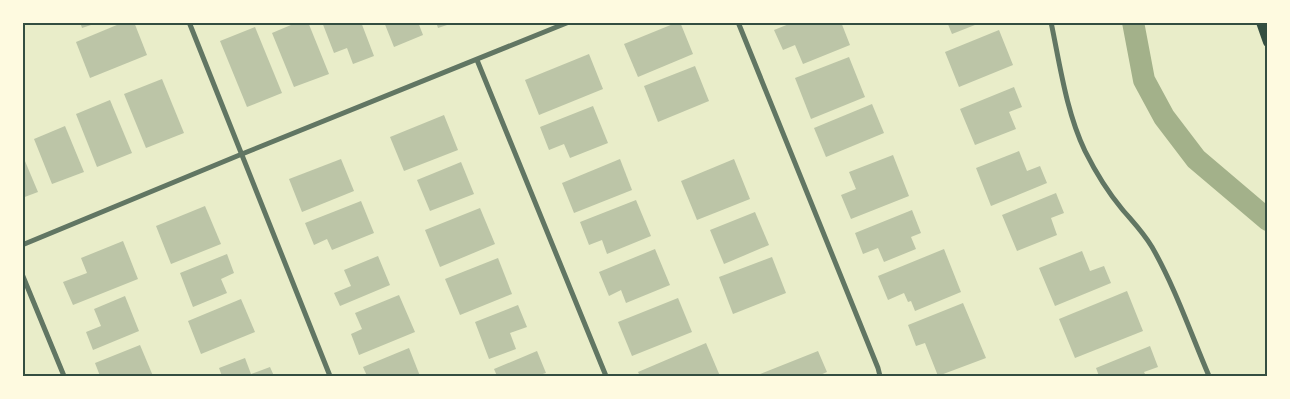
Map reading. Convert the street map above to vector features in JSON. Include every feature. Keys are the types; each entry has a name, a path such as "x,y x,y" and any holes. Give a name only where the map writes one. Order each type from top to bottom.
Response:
{"main road":[{"path":"1261,22 1268,42"}],"street":[{"path":"189,22 330,376"},
{"path":"22,245 569,22"},
{"path":"738,22 880,376"},
{"path":"1051,22 1073,123 1099,177 1122,209 1138,226 1152,248 1166,275 1208,376"},
{"path":"477,60 606,376"},
{"path":"22,274 64,376"}],"building":[{"path":"80,22 97,22 97,23 82,28"},
{"path":"124,22 134,22 147,55 90,78 76,42"},
{"path":"298,22 308,22 329,74 294,87 272,33"},
{"path":"322,22 361,22 374,56 353,64 347,48 334,53"},
{"path":"384,22 418,22 423,35 394,47"},
{"path":"436,22 453,22 453,23 438,28"},
{"path":"680,22 693,54 638,77 624,44"},
{"path":"794,22 841,22 850,45 803,64 795,45 783,50 774,30"},
{"path":"947,22 980,22 980,23 952,34"},
{"path":"255,27 282,93 247,107 220,41"},
{"path":"999,30 1013,65 959,87 945,52"},
{"path":"589,54 603,89 539,115 525,80"},
{"path":"849,57 865,97 811,119 795,78"},
{"path":"695,66 709,101 658,122 644,86"},
{"path":"162,79 184,133 146,148 124,94"},
{"path":"1014,87 1022,107 1009,112 1016,129 975,145 960,109"},
{"path":"110,100 132,153 97,167 76,114"},
{"path":"872,104 884,133 826,157 814,128"},
{"path":"593,106 608,143 570,158 564,144 549,150 540,127"},
{"path":"444,115 458,150 404,171 390,137"},
{"path":"65,126 84,172 52,184 34,139"},
{"path":"1019,151 1027,171 1040,166 1047,183 991,206 976,168"},
{"path":"22,154 38,192 22,198"},
{"path":"893,155 909,196 851,219 841,195 856,189 849,172"},
{"path":"341,159 354,191 302,212 289,179"},
{"path":"620,159 632,190 574,213 562,183"},
{"path":"734,159 750,199 697,220 681,181"},
{"path":"461,162 474,194 430,211 417,180"},
{"path":"1056,193 1064,213 1051,218 1057,235 1017,251 1002,215"},
{"path":"636,200 651,236 607,254 602,240 589,245 580,222"},
{"path":"361,201 374,233 332,250 327,239 314,245 305,223"},
{"path":"205,206 221,244 171,264 156,226"},
{"path":"480,208 495,244 440,267 425,230"},
{"path":"912,210 921,233 911,237 916,249 884,262 878,248 863,254 855,233"},
{"path":"755,212 769,245 724,264 710,230"},
{"path":"123,241 138,279 73,305 63,282 87,273 81,258"},
{"path":"655,249 670,285 626,303 621,290 609,296 599,272"},
{"path":"944,249 961,292 915,311 911,301 908,302 904,293 888,300 878,276"},
{"path":"1082,251 1090,271 1104,266 1111,283 1055,306 1039,268"},
{"path":"227,254 234,273 221,279 227,293 193,307 180,273"},
{"path":"378,256 390,285 340,306 334,293 351,286 344,270"},
{"path":"772,257 786,293 733,314 719,277"},
{"path":"498,258 512,294 460,315 445,279"},
{"path":"1127,291 1143,331 1075,358 1059,319"},
{"path":"399,295 415,332 359,355 351,334 362,329 355,313"},
{"path":"125,296 139,331 93,350 86,332 101,326 94,309"},
{"path":"678,298 692,332 632,356 618,322"},
{"path":"241,299 255,332 201,354 188,321"},
{"path":"963,303 986,358 938,376 925,343 916,346 908,325"},
{"path":"518,305 527,327 510,333 516,349 489,359 475,322"},
{"path":"706,343 720,376 640,376 638,372"},
{"path":"140,345 153,376 100,376 95,363"},
{"path":"1150,346 1158,367 1144,372 1146,376 1099,376 1096,368"},
{"path":"409,348 420,376 367,376 363,367"},
{"path":"537,351 546,373 536,376 497,376 494,369"},
{"path":"818,351 827,372 821,376 755,376"},
{"path":"245,358 251,374 270,367 274,376 222,376 219,368"}],"waterway":[{"path":"1133,22 1144,80 1164,117 1196,159 1268,220"}]}
